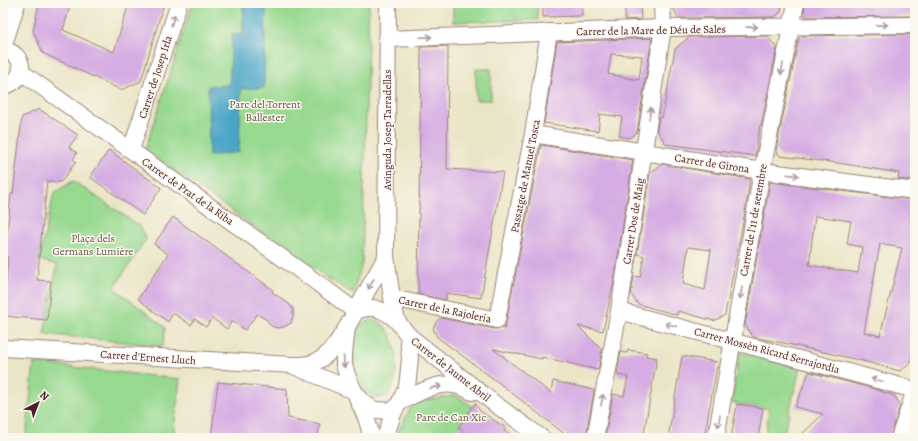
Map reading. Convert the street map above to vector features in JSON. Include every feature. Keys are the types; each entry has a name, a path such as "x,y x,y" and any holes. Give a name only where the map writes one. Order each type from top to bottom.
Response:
{"street":[{"path":"3,86 13,83 20,72 20,62 17,57 8,50 3,49 17,3"},
{"name":"Carrer de Josep Irla","path":"131,150 179,3"},
{"name":"Avinguda Josep Tarradellas","path":"388,3 386,257 397,322"},
{"name":"Carrer Dos de Maig","path":"595,438 619,311 644,152 663,28 662,3"},
{"name":"Carrer de l'11 de setembre","path":"716,438 762,171 796,3"},
{"name":"Carrer de la Mare de Déu de Sales","path":"387,39 663,28 915,25"},
{"name":"Passatge de Manuel Tosca","path":"497,320 533,134 549,32"},
{"name":"Carrer de Prat de la Riba","path":"20,72 355,311"},
{"name":"Carrer de Girona","path":"533,134 762,171 915,191"},
{"name":"Avinguda Josep Tarradellas","path":"355,311 386,257"},
{"name":"Carrer de la Rajoleria","path":"392,298 497,320"},
{"path":"372,438 367,420 344,365 346,327 355,311 366,308 374,308 390,315 408,335 410,359 407,387 397,406 385,438"},
{"name":"Carrer Mossèn Ricard Serrajordia","path":"619,311 915,390"},
{"name":"Carrer d'Ernest Lluch","path":"3,348 293,365 313,363 323,357 331,350 346,327"},
{"name":"Carrer de Jaume Abril","path":"408,335 494,404 542,438"},
{"name":"Carrer d'Ernest Lluch","path":"293,365 354,391"},
{"name":"Carrer de Jaume Abril","path":"397,406 424,390 437,386 454,385 474,393 494,404"},
{"path":"899,438 915,390"},
{"path":"354,391 364,403 375,410 397,406"}],"green space":[{"name":"Parc del Torrent Ballester","path":"193,3 369,3 362,264 353,293 330,280 145,150"},
{"path":"453,3 537,3 538,20 453,22"},
{"path":"476,69 491,69 491,100 476,100"},
{"name":"Plaça dels Germans Lumière","path":"73,181 140,226 146,239 114,288 165,327 163,346 44,334 57,265 39,260 54,193"},
{"path":"370,320 381,323 389,332 394,344 396,358 396,372 393,385 388,394 380,398 369,394 360,384 355,371 353,357 354,343 357,332 361,325"},
{"path":"739,352 800,368 783,438 765,438 769,409 732,403"},
{"path":"34,363 180,379 173,438 26,438"},
{"name":"Parc de Can Xic","path":"456,395 516,438 395,438 413,403"}],"water":[{"path":"243,3 266,3 264,88 241,89 239,152 209,156 208,86 229,85 232,34 243,35"}],"building":[{"path":"39,3 71,3 63,30 114,52 129,3 164,3 141,81 121,90 43,53 33,31"},
{"path":"543,3 582,3 582,16 543,17"},
{"path":"625,3 640,3 641,19 625,20"},
{"path":"672,3 782,3 781,12 774,17 678,18"},
{"path":"805,3 915,3 915,16 806,17 804,14"},
{"path":"915,34 915,181 898,179 899,173 838,163 780,156 776,150 799,38 801,36"},
{"path":"767,36 777,48 761,126 760,125 755,156 666,144 657,130 659,117 662,118 675,49 689,37"},
{"path":"652,38 637,132 630,138 619,136 622,117 600,114 598,131 544,123 557,42","holes":["611,54 642,56 639,80 608,74"]},
{"path":"448,46 447,169 503,172 481,298 446,293 446,300 418,294 421,47"},
{"path":"39,109 78,135 69,147 77,153 73,159 76,162 61,182 47,181 37,280 51,281 47,320 3,316 8,257 5,257 11,194 13,194 22,117"},
{"path":"541,145 633,160 615,276 603,331 578,326 602,350 598,370 542,357 542,359 493,349 551,393 553,381 594,390 586,436 583,438 570,438 437,337 433,328 437,321 441,318 495,329 504,329"},
{"path":"109,150 161,188 143,215 90,177"},
{"path":"662,164 750,179 725,315 714,321 678,311 677,315 638,304 631,294 634,276 640,277 644,256 637,254 650,173","holes":["688,247 711,250 705,290 683,284"]},
{"path":"770,182 915,200 915,341 910,364 900,371 863,361 753,337 745,325","holes":["815,216 851,221 847,244 862,247 858,273 809,265","880,244 902,248 880,336 864,332"]},
{"path":"173,217 273,290 272,292 289,304 293,309 291,323 284,327 277,328 271,326 267,320 257,314 245,330 232,321 227,329 212,318 206,327 195,319 191,325 173,313 168,322 138,299 168,254 154,244"},
{"path":"628,350 647,353 646,356 657,358 643,438 605,438 613,394 624,396 628,377 617,375 621,352 627,353"},
{"path":"682,356 718,362 704,438 668,438"},
{"path":"809,372 871,388 895,396 900,406 890,438 798,438 823,414 795,407"},
{"path":"218,382 287,389 288,418 320,424 317,438 211,438"},
{"path":"475,403 480,411 506,428 504,431 516,438 473,438 458,428"},
{"path":"737,404 763,408 758,438 731,438"}]}
